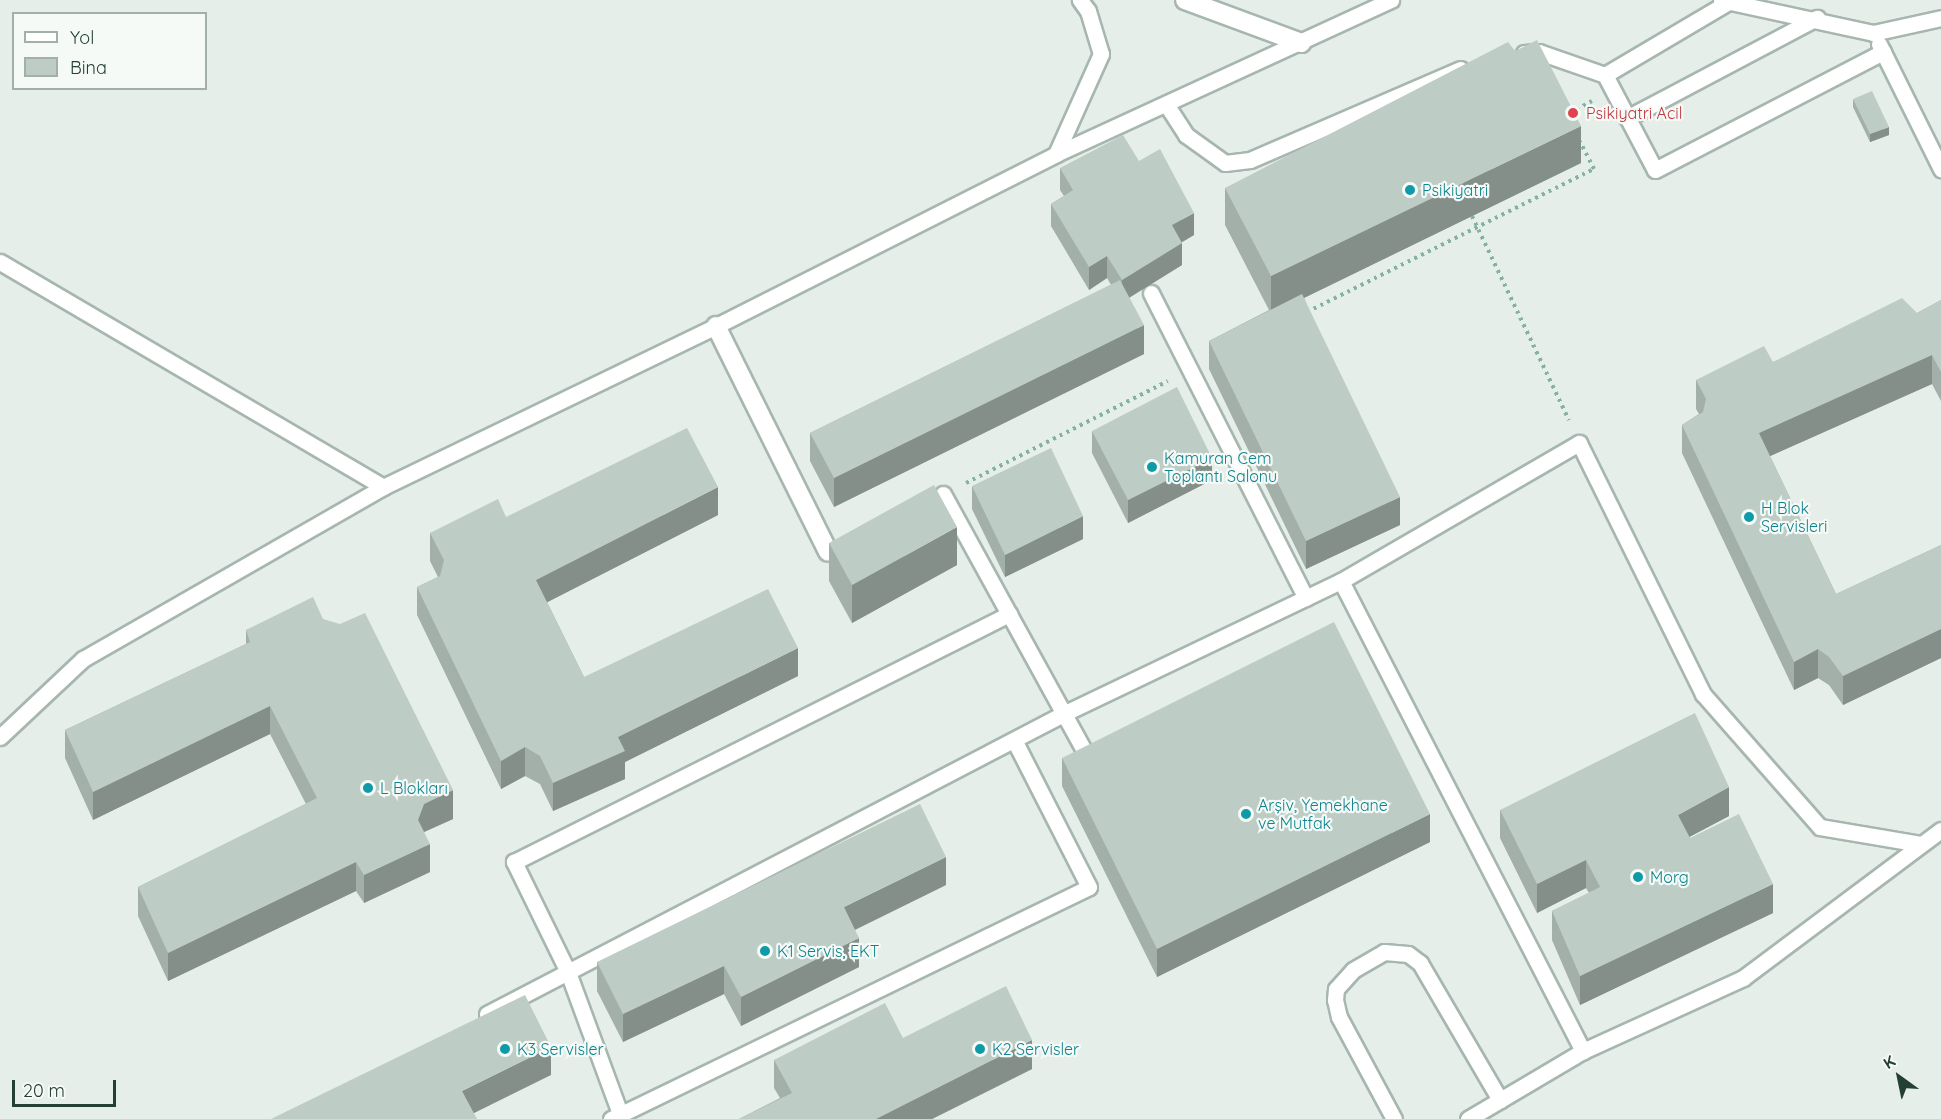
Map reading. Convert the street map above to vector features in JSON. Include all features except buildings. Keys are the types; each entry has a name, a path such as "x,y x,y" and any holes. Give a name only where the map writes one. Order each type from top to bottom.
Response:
{"street":[{"path":"1185,0 1301,43"},
{"path":"716,326 828,552"}],"lane":[{"path":"1056,154 1101,54 1088,11 1080,0"},
{"path":"0,737 83,659 383,487 716,326 1056,154 1391,0"},
{"path":"1605,75 1726,1 1817,18 1873,33 1941,18"},
{"path":"1627,118 1817,18"},
{"path":"1873,33 1941,169"},
{"path":"1505,58 1539,52 1605,75 1655,170 1883,52"},
{"path":"1166,104 1186,135 1225,164 1250,160 1452,72 1473,66"},
{"path":"0,262 383,487"},
{"path":"1151,293 1306,598"},
{"path":"473,1021 1064,714 1341,582 1579,442 1704,694 1820,828 1921,844"},
{"path":"943,494 1095,770"},
{"path":"1341,582 1583,1051"},
{"path":"1009,614 514,862 568,972 617,1118 1089,887 1014,740"},
{"path":"1468,1119 1583,1051 1743,978 1941,830"},
{"path":"1394,1119 1339,1017 1335,1000 1336,989 1353,970 1384,952 1408,954 1420,963 1500,1100"}],"path":[{"path":"1571,124 1567,115 1613,90"},
{"path":"1305,313 1594,169 1576,133"},
{"path":"1472,216 1579,442"},
{"path":"943,494 1190,370"}],"place":[{"name":"Psikiyatri Acil","path":"1573,113"},
{"name":"Psikiyatri","path":"1410,190"},
{"name":"Kamuran Cem Toplantı Salonu","path":"1152,467"},
{"name":"H Blok Servisleri","path":"1749,517"},
{"name":"L Blokları","path":"368,788"},
{"name":"Arşiv, Yemekhane ve Mutfak","path":"1246,814"},
{"name":"Morg","path":"1638,877"},
{"name":"K1 Servis, EKT","path":"765,951"},
{"name":"K3 Servisler","path":"505,1049"},
{"name":"K2 Servisler","path":"980,1049"}]}
